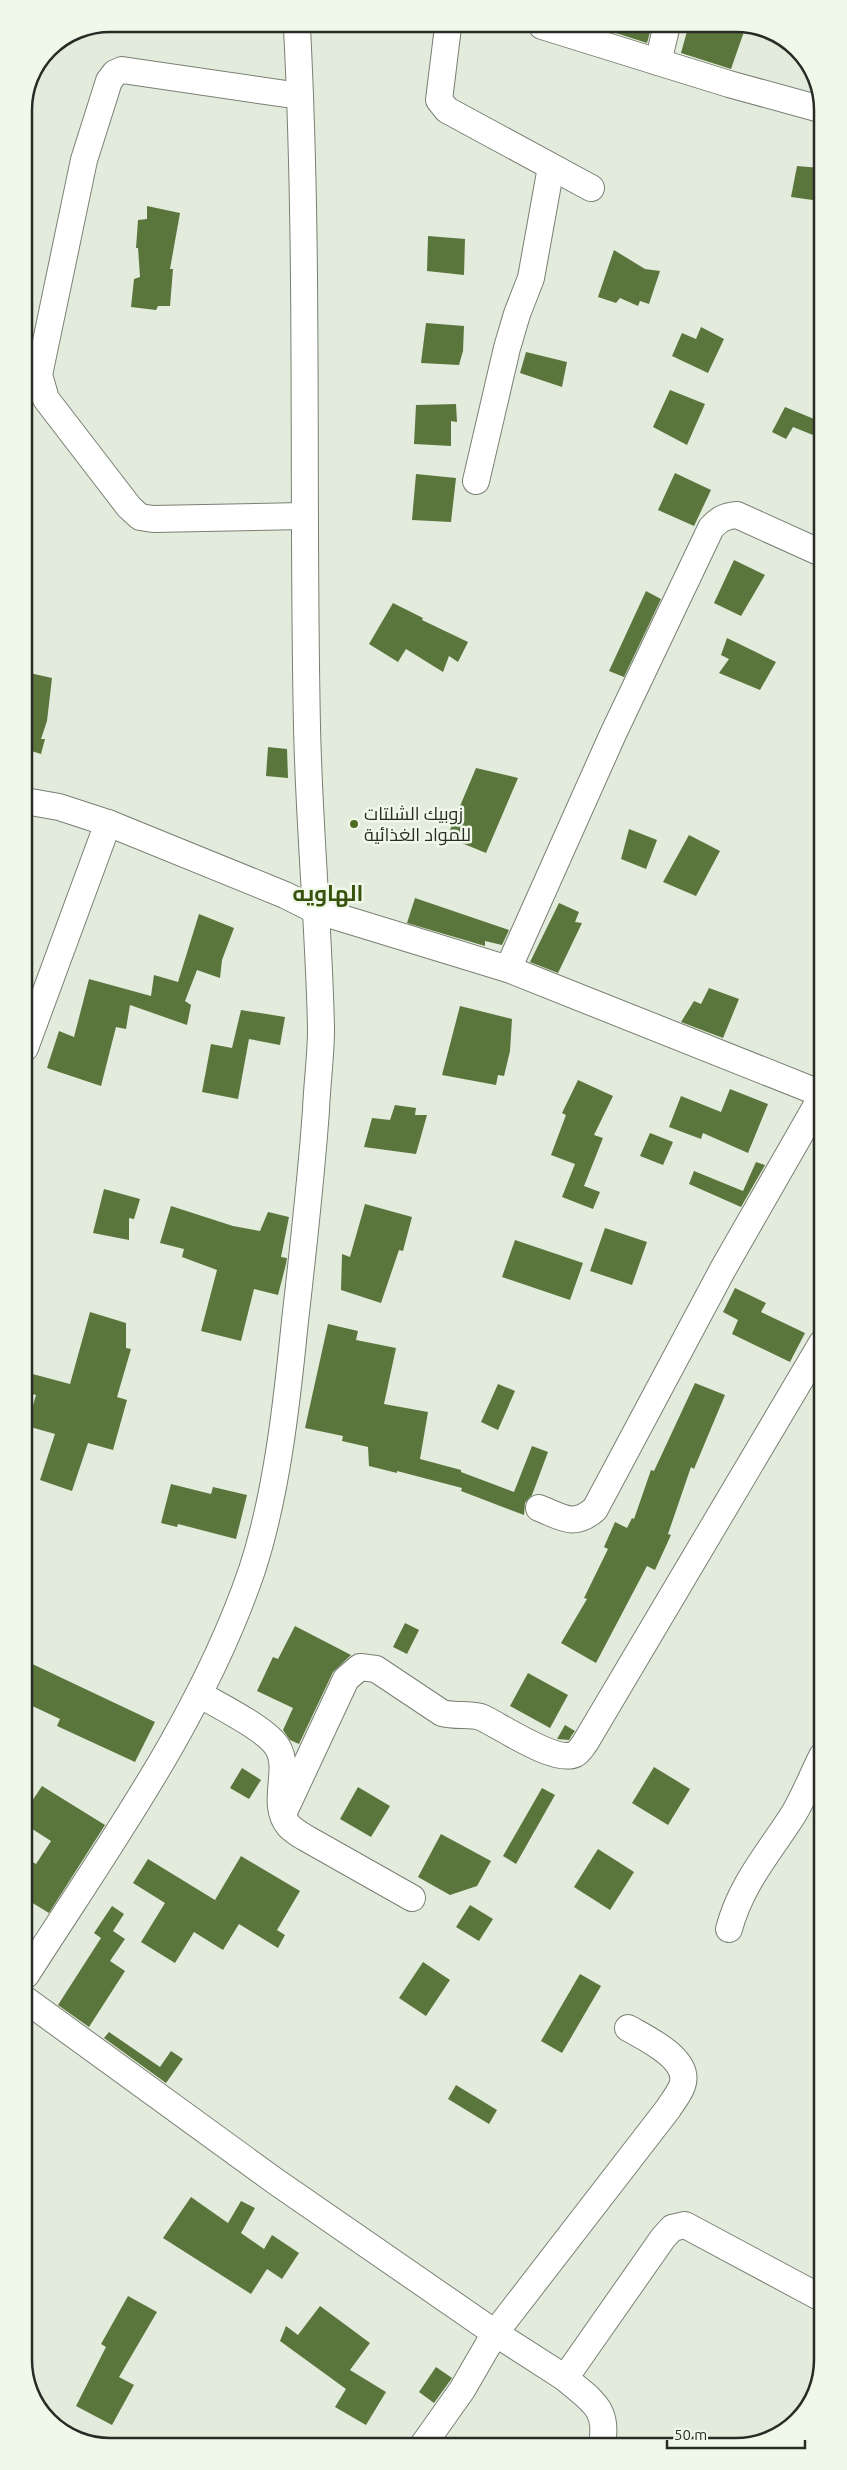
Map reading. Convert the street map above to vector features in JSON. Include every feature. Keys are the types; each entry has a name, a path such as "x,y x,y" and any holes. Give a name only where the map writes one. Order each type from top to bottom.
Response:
{"street":[{"path":"32,1966 142,1794 199,1694 235,1617 254,1564 267,1515 288,1393 312,1155 321,1033 307,731 300,96 297,32"},
{"path":"447,33 439,100 447,110 591,188"},
{"path":"564,33 814,106"},
{"path":"658,62 665,33"},
{"path":"300,96 122,70 115,73 109,81 84,160 38,375 46,399 129,507 140,517 153,519 304,516"},
{"path":"476,481 516,314 531,278 551,167"},
{"path":"508,969 613,734 711,528 718,520 728,515 737,515 814,549"},
{"path":"32,803 59,807 108,823 269,888 315,910 508,969 814,1092"},
{"path":"32,1029 108,823"},
{"path":"539,1508 578,1521 595,1509 723,1269 814,1109"},
{"path":"283,1814 346,1679 360,1667 376,1669 442,1713 454,1717 482,1717 508,1733 559,1755 569,1756 576,1754 585,1743 814,1357"},
{"path":"199,1694 265,1734 278,1747 282,1760 281,1792 283,1814 289,1826 304,1837 412,1898"},
{"path":"728,1929 735,1905 745,1885 794,1812 814,1772"},
{"path":"32,2004 275,2181 495,2333 565,2378 599,2407 604,2425 603,2438"},
{"path":"428,2438 462,2390 495,2333 668,2108 683,2084 683,2077 679,2067 670,2054 628,2028"},
{"path":"565,2378 663,2238 672,2228 685,2225 814,2293"}],"building":[{"path":"615,33 650,33 647,43"},
{"path":"687,33 743,33 731,69 681,53"},
{"path":"797,166 814,167 814,200 791,197"},
{"path":"147,206 180,213 170,269 173,269 170,306 158,306 156,310 131,307 134,279 140,277 138,248 136,248 138,220 147,219"},
{"path":"428,236 465,239 464,275 427,271"},
{"path":"614,250 645,269 660,271 649,304 640,301 638,306 620,298 616,303 598,297"},
{"path":"426,323 464,326 463,351 459,365 421,363"},
{"path":"701,327 724,339 708,373 672,356 682,333 696,339"},
{"path":"526,352 567,362 562,387 520,373"},
{"path":"670,390 705,404 687,445 653,427"},
{"path":"456,404 457,422 451,421 451,446 414,444 416,405"},
{"path":"785,407 814,419 813,435 793,427 786,439 772,432"},
{"path":"675,473 711,490 694,526 658,510"},
{"path":"416,474 456,478 451,522 412,520"},
{"path":"734,560 765,575 741,616 714,603"},
{"path":"646,591 661,599 624,677 609,671"},
{"path":"393,603 423,618 422,620 468,642 458,662 449,656 443,672 406,649 398,662 369,644"},
{"path":"727,638 776,662 760,690 719,673 729,659 721,655"},
{"path":"32,674 52,678 47,721 41,739 45,739 41,754 32,751"},
{"path":"268,747 287,749 288,778 266,776"},
{"path":"476,768 518,778 486,853 447,837"},
{"path":"629,829 657,840 646,869 621,859"},
{"path":"689,835 720,851 696,896 663,882"},
{"path":"415,898 509,930 502,945 485,941 485,946 407,923"},
{"path":"559,903 579,912 575,922 582,923 558,973 530,962"},
{"path":"199,914 234,928 222,960 220,978 197,970 185,1001 191,1005 187,1025 130,1005 126,1029 116,1027 101,1086 47,1068 59,1031 74,1037 89,979 151,996 154,975 178,982"},
{"path":"709,988 739,999 723,1038 681,1022 694,1001 701,1004"},
{"path":"460,1006 512,1019 510,1051 504,1076 498,1075 496,1085 442,1075"},
{"path":"241,1010 285,1017 280,1045 249,1039 238,1099 202,1092 211,1044 232,1048"},
{"path":"578,1080 613,1096 594,1135 603,1138 584,1186 600,1192 593,1209 562,1197 575,1164 551,1155 566,1115 562,1113"},
{"path":"730,1089 768,1104 748,1153 703,1133 701,1139 669,1127 681,1096 721,1112"},
{"path":"395,1105 416,1108 415,1115 427,1115 416,1154 364,1147 372,1118 390,1120"},
{"path":"650,1133 673,1142 663,1165 640,1156"},
{"path":"756,1162 765,1165 741,1207 689,1184 694,1171 743,1191"},
{"path":"104,1189 140,1199 134,1219 129,1218 129,1240 93,1233"},
{"path":"365,1204 412,1217 403,1251 399,1250 381,1303 341,1290 342,1254 350,1257"},
{"path":"171,1206 233,1226 260,1231 268,1212 289,1217 281,1257 287,1258 278,1295 254,1289 241,1341 201,1331 217,1270 182,1257 184,1249 160,1243"},
{"path":"605,1228 647,1242 632,1285 590,1271"},
{"path":"515,1240 583,1263 570,1300 502,1277"},
{"path":"735,1288 766,1303 761,1312 805,1333 790,1362 732,1334 738,1320 723,1312"},
{"path":"90,1312 126,1323 126,1348 131,1349 117,1397 127,1400 113,1450 88,1443 72,1491 40,1480 55,1434 32,1427 32,1409 36,1395 32,1394 32,1374 70,1384"},
{"path":"328,1324 358,1331 356,1340 396,1348 384,1404 428,1412 420,1459 461,1470 461,1472 514,1492 532,1446 548,1452 532,1495 525,1503 524,1515 461,1491 462,1488 397,1471 397,1473 369,1466 368,1447 342,1441 343,1436 305,1428"},
{"path":"695,1383 725,1395 694,1469 691,1467 668,1534 671,1535 655,1570 647,1566 596,1663 561,1643 587,1599 584,1598 608,1549 604,1547 615,1522 627,1528 632,1518 634,1519 651,1470 654,1471"},
{"path":"498,1384 515,1391 498,1430 481,1422"},
{"path":"171,1484 211,1494 213,1487 247,1495 236,1539 178,1524 177,1527 161,1523"},
{"path":"405,1623 419,1630 407,1654 393,1647"},
{"path":"295,1626 351,1655 333,1672 299,1744 290,1740 283,1730 293,1708 257,1691 273,1657 278,1659"},
{"path":"32,1664 155,1722 135,1762 57,1726 60,1719 32,1706"},
{"path":"528,1673 568,1695 550,1728 510,1706"},
{"path":"565,1725 575,1731 569,1740 557,1739"},
{"path":"654,1767 690,1789 668,1825 632,1803"},
{"path":"242,1768 261,1780 249,1799 230,1788"},
{"path":"42,1786 105,1825 49,1913 32,1903 32,1862 36,1864 51,1841 32,1829 32,1801"},
{"path":"358,1787 390,1806 371,1837 340,1819"},
{"path":"542,1788 555,1795 516,1864 503,1856"},
{"path":"441,1834 491,1861 477,1886 450,1895 418,1877"},
{"path":"598,1849 634,1872 610,1910 574,1887"},
{"path":"241,1856 300,1891 277,1930 285,1935 278,1948 239,1924 223,1950 194,1932 175,1963 141,1942 165,1903 133,1883 148,1859 215,1900"},
{"path":"470,1905 493,1919 479,1941 456,1927"},
{"path":"112,1906 124,1914 113,1931 125,1939 110,1961 125,1971 89,2027 58,2005 101,1938 94,1933"},
{"path":"423,1962 450,1980 426,2016 399,1998"},
{"path":"580,1974 601,1986 562,2053 541,2041"},
{"path":"109,2032 160,2067 171,2051 183,2059 166,2083 104,2038"},
{"path":"456,2085 497,2110 489,2124 448,2099"},
{"path":"191,2197 228,2223 241,2201 255,2208 241,2233 264,2249 272,2235 299,2253 282,2279 267,2269 251,2294 163,2238"},
{"path":"128,2296 157,2312 119,2377 134,2385 112,2425 76,2406 106,2347 101,2344"},
{"path":"320,2306 370,2343 350,2370 386,2392 366,2425 335,2407 346,2389 280,2341 286,2326 298,2335"},
{"path":"436,2367 452,2378 434,2403 419,2392"}],"place":[{"name":"زوبيك الشلتات للمواد الغذائية","path":"354,824"}],"district":[{"name":"الهاويه","path":"328,893"}]}
